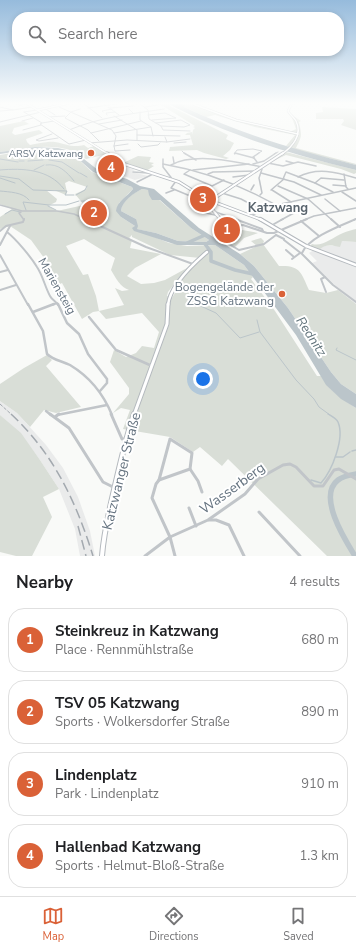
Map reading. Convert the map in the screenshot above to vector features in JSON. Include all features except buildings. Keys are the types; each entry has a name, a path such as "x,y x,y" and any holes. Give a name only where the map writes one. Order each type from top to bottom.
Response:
{"main road":[{"path":"273,129 298,134"},
{"path":"69,130 128,166 173,180 210,200 267,222 306,246 356,265"},
{"path":"290,133 296,133 299,130"},
{"path":"221,240 228,233 228,227 207,203 292,147 299,130"},
{"name":"Katzwanger Straße","path":"102,556 103,542 126,439 167,319 170,294 193,264 207,252"}],"street":[{"path":"46,129 52,134 70,144 86,140"},
{"path":"86,129 99,141"},
{"path":"91,133 109,129 116,136 114,146"},
{"path":"114,133 136,129 138,131 137,140"},
{"path":"151,129 153,136"},
{"path":"162,129 190,131"},
{"path":"137,135 165,137 180,136 178,130"},
{"path":"52,134 36,140 39,141 59,138"},
{"path":"165,137 167,142"},
{"path":"174,143 190,139"},
{"path":"89,143 115,140 186,142"},
{"path":"138,144 141,147 158,145 161,142"},
{"path":"114,146 128,144"},
{"path":"114,146 116,150 130,150"},
{"path":"254,158 262,151 244,149 237,150 234,154 254,158 257,162"},
{"path":"182,151 187,156 196,160"},
{"path":"225,180 212,186 182,174 202,167 246,165 263,162 278,152"},
{"path":"173,158 174,163"},
{"path":"111,160 115,159"},
{"path":"163,159 165,171 173,180"},
{"path":"171,166 174,163 196,160 231,160 249,164"},
{"path":"286,161 294,163"},
{"path":"268,163 283,166 300,162 316,166"},
{"path":"163,164 208,174 225,180 251,190 293,214"},
{"path":"252,164 262,168 259,178 262,193 260,195"},
{"path":"208,174 213,172 256,171"},
{"path":"133,172 148,173"},
{"path":"291,202 272,190 284,179 286,172 315,183 334,193"},
{"path":"298,177 304,173 323,172 344,174 356,178"},
{"path":"260,173 284,179 322,196"},
{"path":"137,182 153,174"},
{"path":"344,174 344,180 349,189"},
{"path":"233,177 248,175"},
{"path":"315,183 321,178 344,180"},
{"path":"174,190 171,188 176,182"},
{"path":"251,190 254,185"},
{"path":"333,185 346,186"},
{"path":"278,186 308,199 340,226"},
{"path":"252,215 276,205 356,188"},
{"path":"166,193 174,190 207,203"},
{"path":"341,191 356,201"},
{"path":"222,192 262,210"},
{"path":"325,199 340,211"},
{"path":"192,201 197,200"},
{"path":"0,206 22,211 57,211 74,214 146,247 193,264"},
{"path":"199,208 206,213 219,216"},
{"path":"228,227 243,225 274,233 301,221 324,214 356,208"},
{"path":"212,210 256,225 263,231"},
{"path":"274,224 303,210"},
{"path":"0,231 6,226 10,226 24,220 20,213 22,211"},
{"path":"286,250 293,258 301,253 306,246 319,236 356,219"},
{"path":"301,221 319,236"},
{"path":"0,245 10,226"},
{"name":"Mariensteig","path":"7,232 16,239 18,244 37,267 48,292 57,303 67,323 80,334 88,354 107,379 107,382 100,391"},
{"path":"274,233 301,253 344,294 356,302"},
{"path":"221,240 239,250 264,244 276,235"},
{"path":"0,255 33,312 46,338 45,348 48,354 51,358 68,364 90,380 100,391 108,405 122,439 126,439"},
{"path":"0,272 9,270"},
{"path":"325,277 321,278 326,292"},
{"path":"0,290 16,285"},
{"path":"33,312 57,303"},
{"path":"89,317 116,350 128,357 152,366"},
{"path":"55,417 58,414 108,405"},
{"path":"46,411 69,428 103,482 112,488 115,488"},
{"path":"175,556 170,537 152,498 156,484 159,480 170,439 192,453 190,469 198,481 202,492"},
{"name":"Wasserberg","path":"145,556 170,537 208,520 245,494 258,479 283,465 290,464 296,467 314,486 323,486 334,470 342,470 356,479"},
{"path":"159,480 190,469"},
{"name":"Wasserberg","path":"189,508 196,526"},
{"path":"259,512 300,556"},
{"path":"208,520 216,520 229,525 244,556"}],"shaded area":[{"path":"0,129 14,129 12,133 15,135 39,130 43,133 26,139 30,145 55,142 73,146 84,145 88,148 94,146 107,154 86,159 77,153 55,147 0,152"},
{"path":"216,129 228,135 226,139 234,143 230,150 223,156 229,158 226,159 197,150 169,151 170,147 193,145 190,135 185,135 192,132 192,135 193,130"},
{"path":"223,129 236,129 311,153 356,165 356,170 283,150"},
{"path":"265,129 277,129 290,132 296,129 301,129 301,136 296,148 356,165 287,148 288,146 286,146 295,135"},
{"path":"35,147 58,148 75,152 98,170 127,179 140,186 154,189 199,228 240,254 254,266 288,308 331,372 341,384 356,394 356,408 341,399 326,385 296,335 244,265 215,245 177,245 134,231 132,228 135,226 121,217 116,211 118,204 133,189 132,187 93,172 75,156 65,152 33,149 0,154 0,152","holes":["142,189 148,190 152,200 160,200 191,228 209,240 206,242 178,241 156,233 137,229 138,226 136,219 121,211 122,207 135,193"]},
{"path":"33,149 65,152 75,156 92,172 132,187 133,189 119,203 121,217 135,226 137,232 142,232 169,243 187,246 215,245 244,265 253,277 251,279 275,311 317,376 321,376 332,390 356,408 356,556 327,556 228,459 222,466 200,447 193,452 170,437 123,429 130,410 121,408 113,413 129,394 129,388 110,362 114,350 126,357 136,353 142,346 154,348 159,332 142,313 106,319 99,311 93,312 82,319 62,283 56,286 47,262 31,240 10,226 0,229 0,217 12,209 0,204 0,155","holes":["69,181 87,187 86,189 75,194 84,205 57,211 48,206 56,202 57,199 46,190 54,190 66,195 67,192 65,183","132,235 132,237 170,255 200,258 184,277 172,298 167,296 168,292 187,268 165,280 141,284 127,276 135,268 161,254 130,248 132,240 129,238","84,239 115,258 111,270 121,285 129,290 122,291 115,288 124,305 99,311 96,296 88,274 83,275 66,246"]},
{"path":"286,152 356,170 356,173 354,174 341,169 286,155 271,162"},
{"path":"138,156 151,157 149,162 154,163 151,165 154,166 146,171 123,163"},
{"path":"124,166 135,170 132,172 148,176 135,180 112,172"},
{"path":"142,189 148,190 191,228 209,240 206,242 178,241 156,233 136,229 136,219 121,211 123,204 128,198"},
{"path":"237,229 258,233 244,238 234,248 226,242 239,235 234,231"},
{"path":"356,229 356,242 342,241 340,247 328,246 319,250 310,246 312,244 316,245 324,243 345,232"},
{"path":"261,238 264,241 263,244 279,266 296,268 302,274 309,290 326,293 338,290 356,304 356,394 341,384 331,372 288,308 254,266 240,254 257,246 251,241"},
{"path":"342,241 356,242 356,304 338,290 339,289 312,263 317,261 309,253 319,249 322,246 335,246"},
{"path":"47,355 52,360 46,366 81,407 56,413 44,410 30,427 17,413 0,401 0,384"},
{"path":"0,401 17,413 46,445 63,468 78,497 90,531 95,556 80,556 75,529 59,489 21,434 0,415"},
{"path":"0,415 21,433 59,489 43,497 52,517 32,556 16,556 0,552"}],"waterway":[{"path":"0,159 18,162"},
{"path":"28,161 43,160"},
{"path":"49,160 62,162 79,173"},
{"path":"19,161 24,161"},
{"path":"34,170 44,165"},
{"path":"46,165 54,165 58,167 65,171 74,181"},
{"path":"0,170 18,169 35,171 51,177 64,189"},
{"path":"80,173 87,177"},
{"path":"0,176 19,179 33,190 67,191 65,195 74,195"},
{"path":"0,178 15,183"},
{"path":"76,195 85,190 87,186"},
{"path":"0,191 20,194 29,200"},
{"path":"26,210 23,202 66,205 79,201"},
{"path":"81,201 86,201"},
{"path":"48,206 56,210"},
{"path":"5,214 12,210 20,212"},
{"name":"Rednitz","path":"187,243 205,235"},
{"name":"Rednitz","path":"205,244 211,252 211,261 235,270 253,274"},
{"path":"194,303 216,313 240,338 259,332"},
{"path":"257,320 260,332 296,380 314,399 319,407 330,415"},
{"path":"337,348 336,350 356,360"},
{"path":"311,480 321,483 333,463 339,445 340,429 338,422 335,418 328,414"},
{"path":"352,451 356,450"},
{"path":"336,457 343,457 350,452"},
{"path":"355,556 345,540 335,518 330,496 332,487 338,480 356,474"}],"railway":[{"path":"0,404 12,415"},
{"path":"12,415 39,445 61,479 79,516 93,556"},
{"path":"78,526 86,556"}],"place":[{"name":"ARSV Katzwang","path":"91,153"},
{"name":"Hallenbad Katzwang","path":"111,168"},
{"name":"Lindenplatz","path":"203,199"},
{"name":"TSV 05 Katzwang","path":"94,213"},
{"name":"Steinkreuz in Katzwang","path":"227,230"},
{"name":"Bogengelände der ZSSG Katzwang","path":"282,294"}],"district":[{"name":"Katzwang","path":"278,207"}]}
